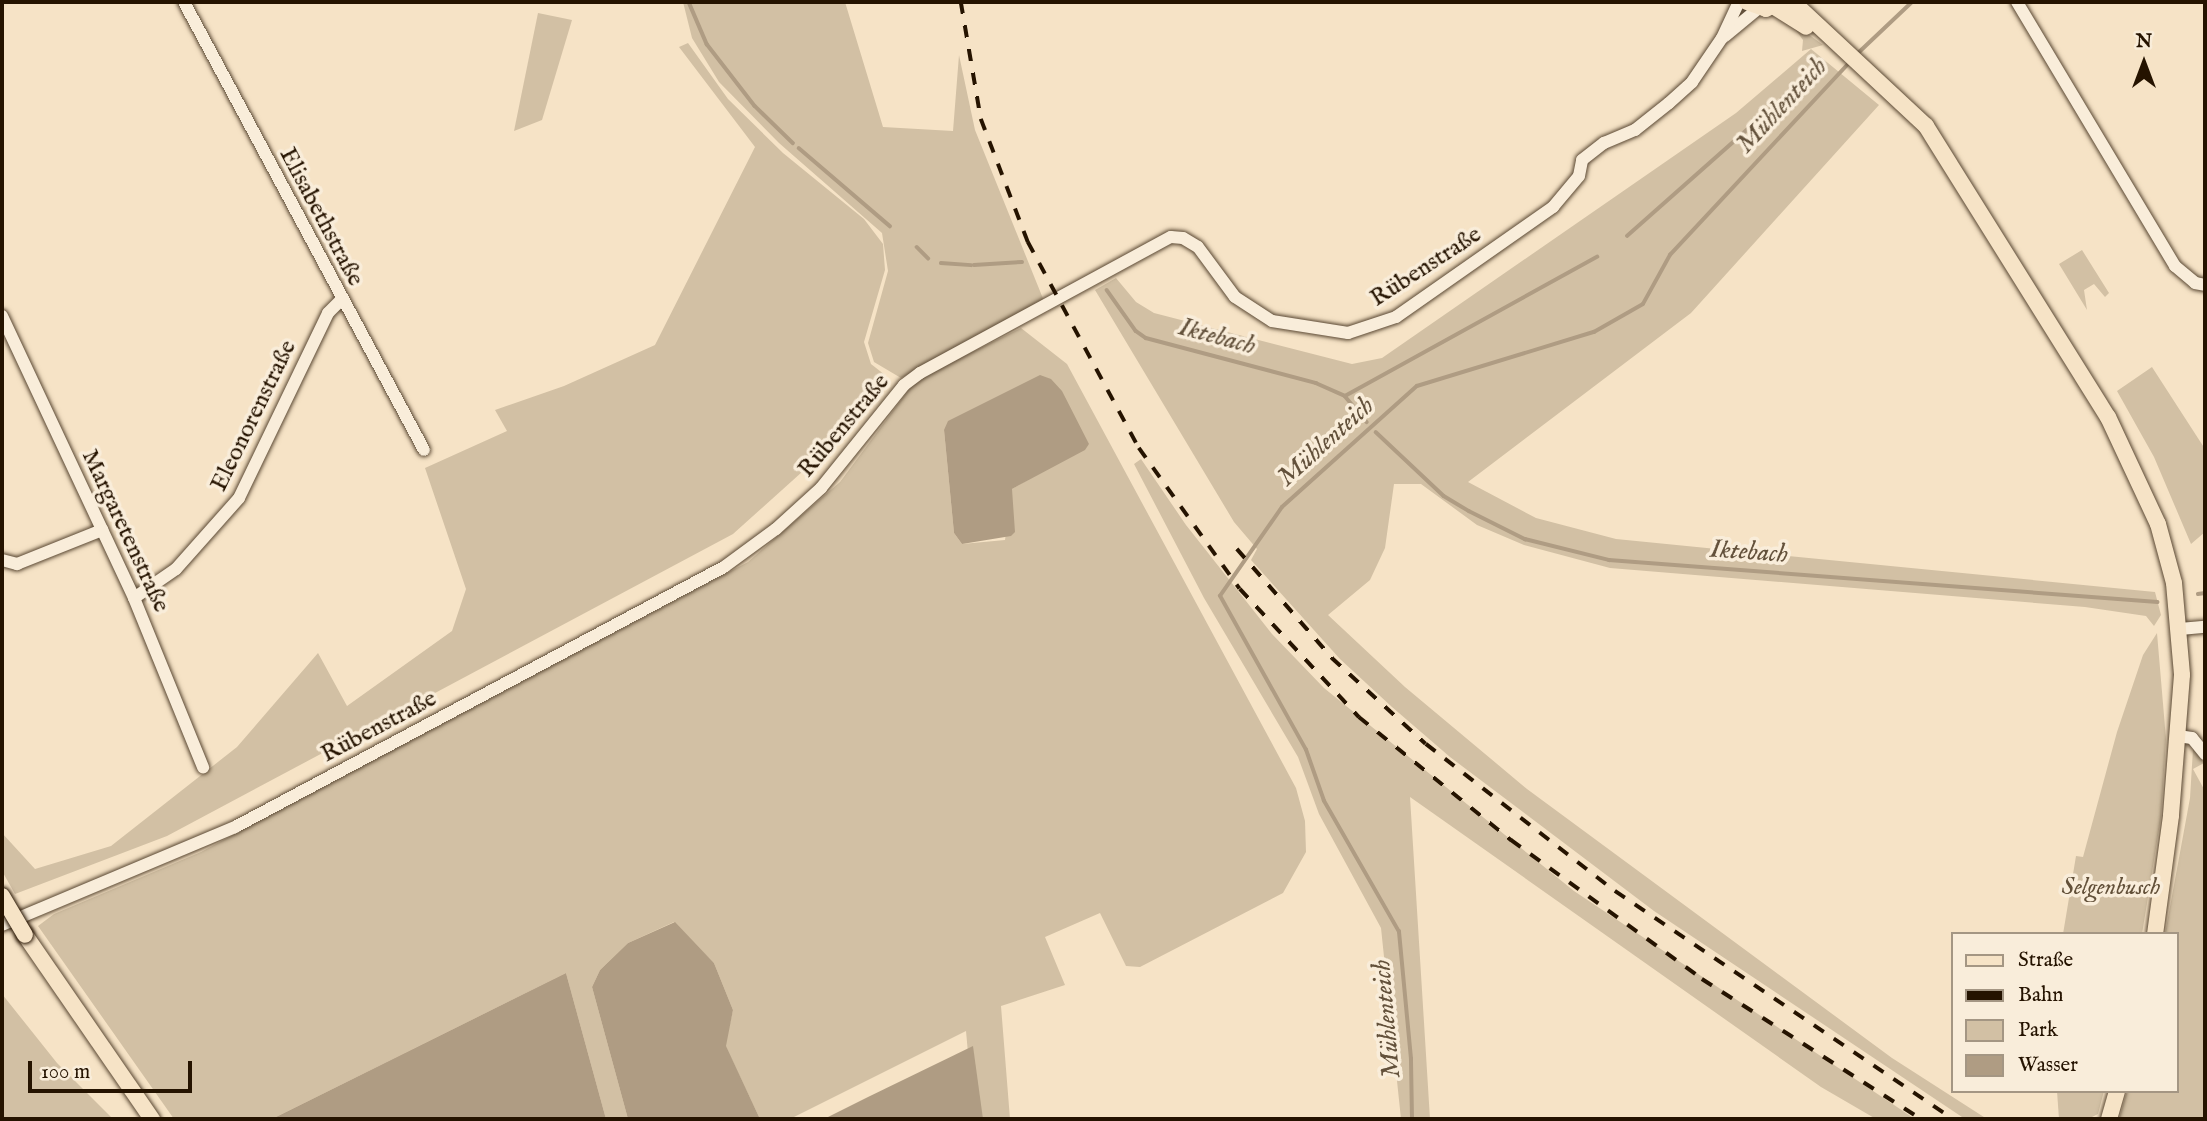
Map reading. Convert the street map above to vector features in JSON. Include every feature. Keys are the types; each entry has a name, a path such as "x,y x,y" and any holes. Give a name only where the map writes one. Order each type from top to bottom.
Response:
{"main road":[{"path":"1793,2 1926,126 2108,417 2158,524 2175,583 2180,629 2178,736 2155,932"},
{"path":"1765,5 1843,51"},
{"path":"2,896 25,935 152,1119"},
{"path":"2109,1119 2116,1093"}],"street":[{"name":"Elisabethstraße","path":"184,2 341,300 425,450"},
{"name":"Rübenstraße","path":"2,925 235,827 724,567 776,529 821,488 904,385 920,373 1022,321 1171,237 1183,238 1198,247 1235,297 1272,321 1348,334 1396,317 1560,201 1578,176 1582,160 1604,143 1635,131 1692,82 1722,38 1739,2"},
{"path":"2017,2 2175,266 2184,276 2204,285"},
{"name":"Rübenstraße","path":"1722,38 1765,5"},
{"name":"Eleonorenstraße","path":"134,598 176,569 239,498 328,313 341,300"},
{"name":"Margaretenstraße","path":"2,316 134,598 203,767"},
{"path":"2,561 17,564 102,530"},
{"path":"2180,629 2205,627"},
{"path":"2178,736 2192,738 2205,754"}],"green space":[{"path":"683,2 845,2 883,127 953,131 959,55 975,130 1044,301 901,378 874,362 868,343 888,271 882,233 779,143 719,82 692,38"},
{"path":"538,13 572,20 542,120 514,131"},
{"path":"1790,22 1823,45 1802,51 1803,40"},
{"path":"688,43 728,99 783,153 864,219 883,244 885,270 864,342 871,364 885,375 852,427 733,534 167,836 15,894 2,871 2,833 35,869 111,846 237,747 318,653 347,706 452,631 466,589 425,468 507,431 495,410 564,386 655,345 755,147 679,47"},
{"path":"1811,49 1879,105 1691,313 1468,482 1536,518 1616,539 2155,592 2161,615 2154,626 2146,616 2085,607 1610,568 1524,545 1477,525 1421,484 1394,484 1385,548 1370,580 1328,615 1405,687 1527,789 1892,1058 1987,1119 1965,1119 1654,911 1450,757 1340,659 1251,560 1257,549 1234,522 1095,290 1116,278 1136,302 1154,313 1352,364 1382,358 1736,113"},
{"path":"2082,250 2109,293 2105,297 2094,284 2084,290 2087,310 2059,264"},
{"path":"1021,328 1067,364 1296,788 1305,821 1306,852 1283,893 1140,967 1126,966 1100,913 1045,937 1065,985 1001,1006 1010,1119 974,1119 966,1031 790,1119 760,1119 725,1045 733,1010 714,963 674,922 628,943 600,970 592,987 628,1119 606,1119 566,973 272,1119 174,1119 38,926 54,914 201,852 748,562 840,482 916,380","holes":["944,430 1089,444 1012,489 1005,540 962,544 954,533"]},
{"path":"2152,367 2205,449 2205,532 2191,544 2154,457 2117,391"},
{"path":"1141,459 1186,525 1272,634 1324,688 1574,891 1915,1119 1876,1119 1821,1087 1410,797 1430,1119 1401,1119 1381,928 1319,814 1298,757 1204,598 1134,464"},
{"name":"Selgenbusch","path":"2157,633 2166,739 2161,817 2142,932 2063,932 2076,856 2083,857 2117,732 2143,655"},
{"path":"2193,749 2204,763 2193,769 2205,791 2205,1119 2119,1119 2126,1093 2179,1093 2179,932 2165,932 2190,798"},
{"path":"2,994 57,1063 113,1119 2,1119"},
{"path":"2057,1093 2103,1093 2098,1114 2088,1119 2059,1119"}],"water":[{"path":"1040,375 1051,379 1062,391 1089,444 1085,450 1012,489 1015,532 1011,536 962,544 954,533 944,430 948,421"},
{"path":"675,922 714,963 733,1010 726,1046 760,1119 628,1119 592,987 600,970 628,943"},
{"path":"566,973 606,1119 272,1119"},
{"path":"973,1046 983,1119 824,1119 868,1097"}],"waterway":[{"name":"Iktebach","path":"689,2 707,44 755,106 793,143"},
{"name":"Mühlenteich","path":"1856,55 1912,2"},
{"name":"Mühlenteich","path":"1412,1119 1411,1059 1399,932 1324,801 1306,750 1220,596 1282,507 1417,386 1594,332 1643,304 1670,255 1851,61"},
{"path":"1627,236 1816,69"},
{"name":"Iktebach","path":"799,148 890,226"},
{"name":"Iktebach","path":"917,247 928,258"},
{"path":"1345,396 1597,257"},
{"name":"Iktebach","path":"974,265 1022,262"},
{"name":"Iktebach","path":"941,263 971,265"},
{"name":"Iktebach","path":"1107,290 1136,331 1146,338 1316,383 1345,396 1367,422"},
{"name":"Iktebach","path":"1376,432 1444,496 1469,511 1525,539 1609,560 2157,602"},
{"name":"Iktebach","path":"2198,594 2205,593"}],"railway":[{"path":"961,2 981,119 1028,242 1139,448 1240,589 1359,717 1511,840 1702,979 1921,1119"},
{"path":"1237,549 1332,658 1426,744 1615,891 1953,1119"}]}
